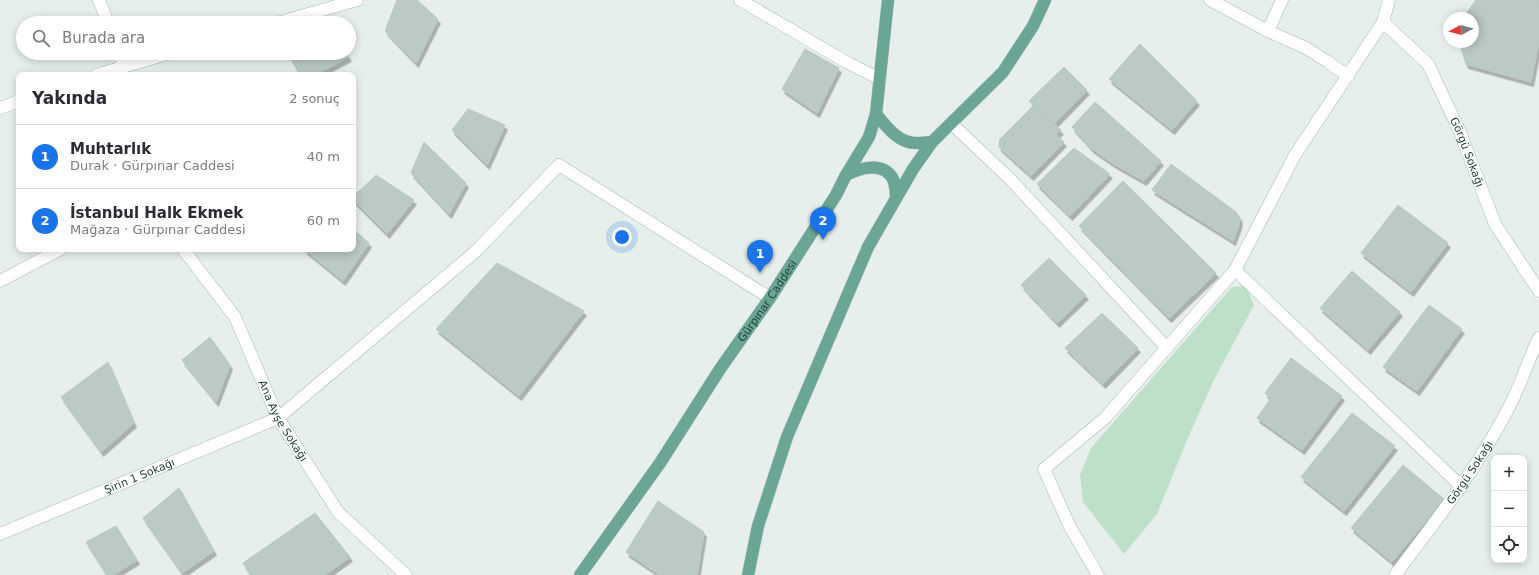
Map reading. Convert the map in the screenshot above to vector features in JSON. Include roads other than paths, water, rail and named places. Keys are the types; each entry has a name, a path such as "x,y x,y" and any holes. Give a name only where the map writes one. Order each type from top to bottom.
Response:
{"main road":[{"name":"Gürpınar Caddesi","path":"580,575 660,462 720,369 770,298 836,195 869,137 876,114 888,0"},
{"path":"748,575 758,526 787,438 868,247 913,169 932,142 952,124 1003,72 1033,26 1045,0"},
{"path":"876,114 891,132 903,140 915,143 932,142"},
{"path":"846,175 858,169 869,167 882,169 894,180 896,198"}],"street":[{"path":"99,0 105,16"},
{"path":"301,16 357,0"},
{"path":"740,0 848,63 880,79"},
{"path":"1210,0 1268,31 1306,48 1348,76"},
{"path":"1268,31 1282,0"},
{"path":"1095,574 1070,527 1044,469 1105,418 1235,270 1295,155 1383,22 1388,0"},
{"name":"Görgü Sokağı","path":"1383,22 1428,64 1460,132 1495,224 1539,291"},
{"path":"122,60 124,66"},
{"path":"105,72 145,60"},
{"path":"0,108 16,102"},
{"path":"952,124 1010,179 1167,348"},
{"name":"Şirin 1 Sokağı","path":"0,534 278,418 475,252 559,165 770,298"},
{"path":"0,281 55,252"},
{"name":"Ana Ayşe Sokağı","path":"185,252 235,317 278,418 338,512 400,573"},
{"path":"1235,270 1462,487"},
{"name":"Görgü Sokağı","path":"1395,575 1462,487 1508,411 1539,338"}],"place":[{"name":"İstanbul Halk Ekmek","path":"823,240"},
{"name":"Muhtarlık","path":"760,273"}]}
